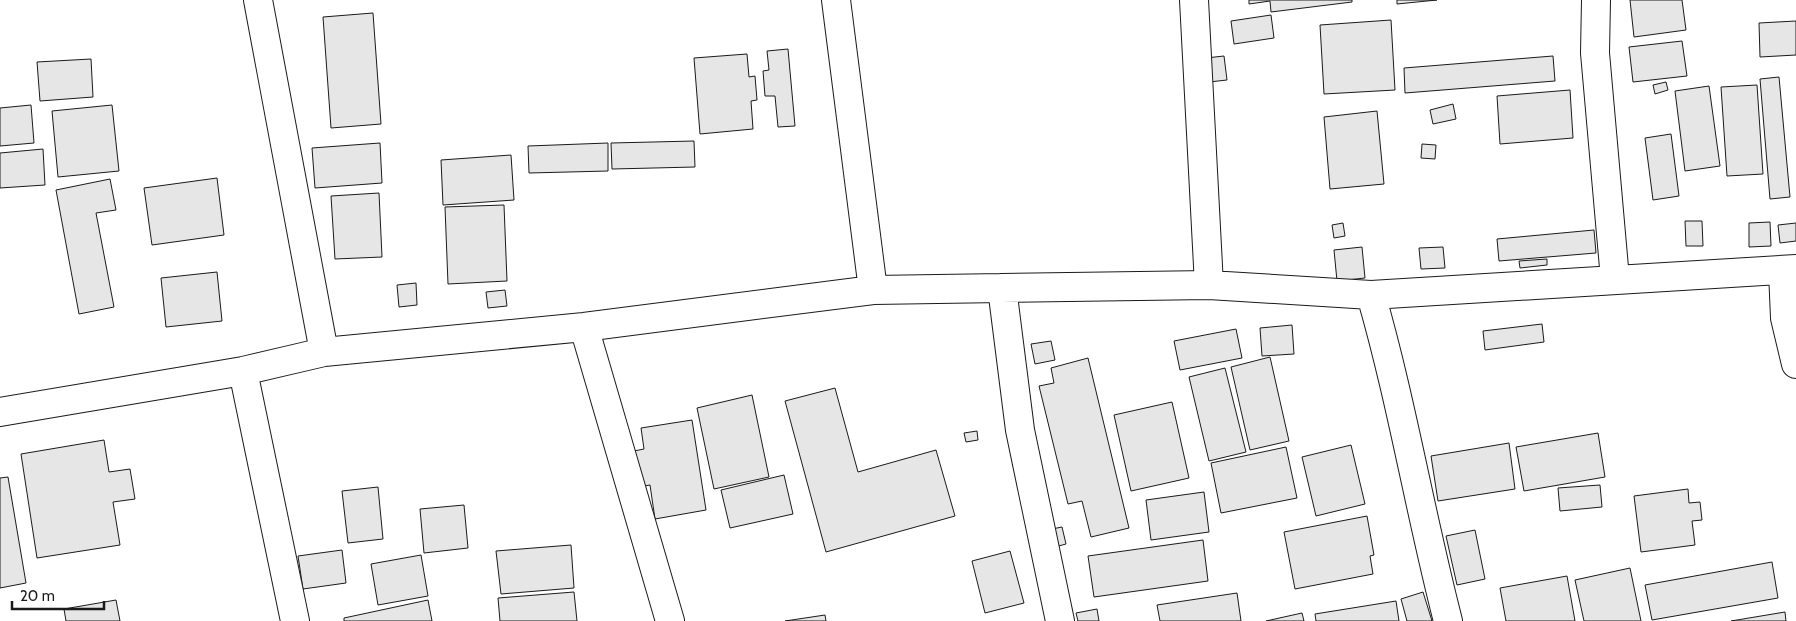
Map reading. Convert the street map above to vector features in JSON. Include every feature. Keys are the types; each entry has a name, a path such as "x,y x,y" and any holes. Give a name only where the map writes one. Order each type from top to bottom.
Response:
{"street":[{"path":"258,0 324,352"},
{"path":"836,0 872,290"},
{"path":"1194,0 1210,285"},
{"path":"1596,0 1595,53 1615,279"},
{"path":"0,412 243,371 324,352 584,327 872,290 1210,285 1371,294 1790,270 1786,318 1796,364"},
{"path":"1002,288 1020,430 1060,621"},
{"path":"1371,294 1389,356 1433,562 1448,621"},
{"path":"584,327 670,621"},
{"path":"243,371 295,621"}],"building":[{"path":"1249,0 1352,0 1352,2 1271,12 1270,1 1249,4"},
{"path":"1397,0 1437,0 1397,4"},
{"path":"1630,0 1682,0 1686,30 1634,37"},
{"path":"373,13 381,124 331,128 323,17"},
{"path":"1271,15 1274,38 1234,44 1231,21"},
{"path":"1391,20 1395,90 1324,94 1320,25"},
{"path":"1796,21 1796,55 1760,57 1759,23"},
{"path":"1682,41 1687,76 1633,82 1629,47"},
{"path":"788,49 795,126 778,127 775,96 765,96 763,71 769,70 767,51"},
{"path":"747,54 749,77 755,76 757,100 751,101 753,129 700,134 694,58"},
{"path":"1224,56 1227,80 1209,82 1206,58"},
{"path":"1553,56 1555,81 1405,93 1404,68"},
{"path":"91,59 93,97 40,101 37,62"},
{"path":"1779,77 1790,197 1770,199 1760,79"},
{"path":"1666,82 1668,90 1655,94 1653,85"},
{"path":"1757,85 1763,174 1727,176 1721,87"},
{"path":"1709,86 1720,166 1685,171 1675,91"},
{"path":"1570,90 1573,138 1500,144 1497,96"},
{"path":"1453,104 1456,119 1433,124 1430,110"},
{"path":"31,105 34,143 0,146 0,108"},
{"path":"112,105 119,171 58,177 52,111"},
{"path":"1377,111 1384,184 1330,189 1324,117"},
{"path":"1671,134 1679,196 1653,200 1645,138"},
{"path":"694,141 695,167 612,169 611,143"},
{"path":"380,143 382,183 315,188 312,148"},
{"path":"608,143 608,171 529,173 528,146"},
{"path":"1422,144 1436,145 1435,159 1421,158"},
{"path":"43,149 45,185 0,188 0,153"},
{"path":"511,155 514,200 443,205 441,160"},
{"path":"217,178 224,235 152,245 144,188"},
{"path":"110,179 116,210 96,213 114,307 79,314 56,190"},
{"path":"379,193 382,257 335,259 331,196"},
{"path":"504,205 507,281 448,284 445,207"},
{"path":"1685,221 1702,221 1703,246 1686,246"},
{"path":"1770,222 1771,246 1749,247 1749,223"},
{"path":"1343,223 1345,236 1334,238 1332,225"},
{"path":"1796,223 1796,241 1780,243 1778,225"},
{"path":"1594,230 1596,253 1499,261 1497,239"},
{"path":"1362,247 1365,278 1337,281 1334,250"},
{"path":"1443,247 1445,268 1421,269 1419,248"},
{"path":"1547,259 1547,265 1520,268 1519,261"},
{"path":"217,272 222,321 166,327 161,278"},
{"path":"416,283 417,305 399,307 397,285"},
{"path":"505,290 507,306 488,308 486,292"},
{"path":"1542,324 1544,342 1485,350 1483,331"},
{"path":"1292,325 1294,354 1262,356 1260,328"},
{"path":"1236,329 1242,358 1180,370 1174,341"},
{"path":"1051,341 1055,360 1035,364 1031,344"},
{"path":"1270,357 1289,441 1250,450 1231,367"},
{"path":"1088,358 1129,528 1091,537 1082,501 1068,504 1039,386 1054,383 1051,368"},
{"path":"1225,368 1246,452 1209,461 1189,377"},
{"path":"835,388 858,472 936,450 955,516 826,552 785,401"},
{"path":"752,395 769,477 714,489 697,408"},
{"path":"1172,402 1189,478 1131,491 1114,415"},
{"path":"692,420 706,510 655,519 650,485 639,487 634,451 644,449 641,428"},
{"path":"977,431 978,440 966,442 964,433"},
{"path":"1598,433 1605,477 1524,491 1516,447"},
{"path":"104,440 109,472 130,469 135,499 113,502 120,545 37,558 21,454"},
{"path":"1509,443 1515,489 1438,501 1431,456"},
{"path":"1351,445 1365,504 1316,516 1302,457"},
{"path":"1286,447 1297,498 1221,513 1211,463"},
{"path":"784,475 793,514 730,528 721,490"},
{"path":"8,477 26,583 0,588 0,478"},
{"path":"1600,485 1602,507 1560,511 1558,488"},
{"path":"378,487 383,539 348,543 342,491"},
{"path":"1688,489 1689,503 1700,502 1702,520 1692,521 1695,545 1641,552 1634,496"},
{"path":"1204,492 1209,532 1151,540 1146,500"},
{"path":"464,505 468,548 424,553 420,509"},
{"path":"1367,516 1374,555 1370,556 1373,574 1295,589 1284,532"},
{"path":"1062,527 1066,544 1051,548 1047,530"},
{"path":"1475,530 1485,579 1457,585 1446,536"},
{"path":"1203,540 1208,581 1094,597 1088,556"},
{"path":"571,545 574,588 501,594 496,551"},
{"path":"342,550 346,583 303,589 298,556"},
{"path":"1010,551 1024,603 985,613 972,561"},
{"path":"421,555 428,596 378,605 371,564"},
{"path":"1772,562 1778,598 1652,620 1645,585"},
{"path":"1630,568 1641,621 1584,621 1575,580"},
{"path":"1567,576 1575,621 1506,621 1500,588"},
{"path":"574,592 577,621 500,621 498,598"},
{"path":"1423,592 1432,621 1407,621 1401,599"},
{"path":"1237,593 1241,621 1160,621 1157,605"},
{"path":"116,600 120,621 66,621 64,609"},
{"path":"428,600 432,621 344,621 344,618"},
{"path":"1396,601 1399,621 1316,621 1315,614"},
{"path":"1097,609 1099,621 1078,621 1076,613"},
{"path":"1785,612 1786,621 1731,621"},
{"path":"1302,613 1304,621 1266,621"},
{"path":"825,615 826,621 785,621"}]}
